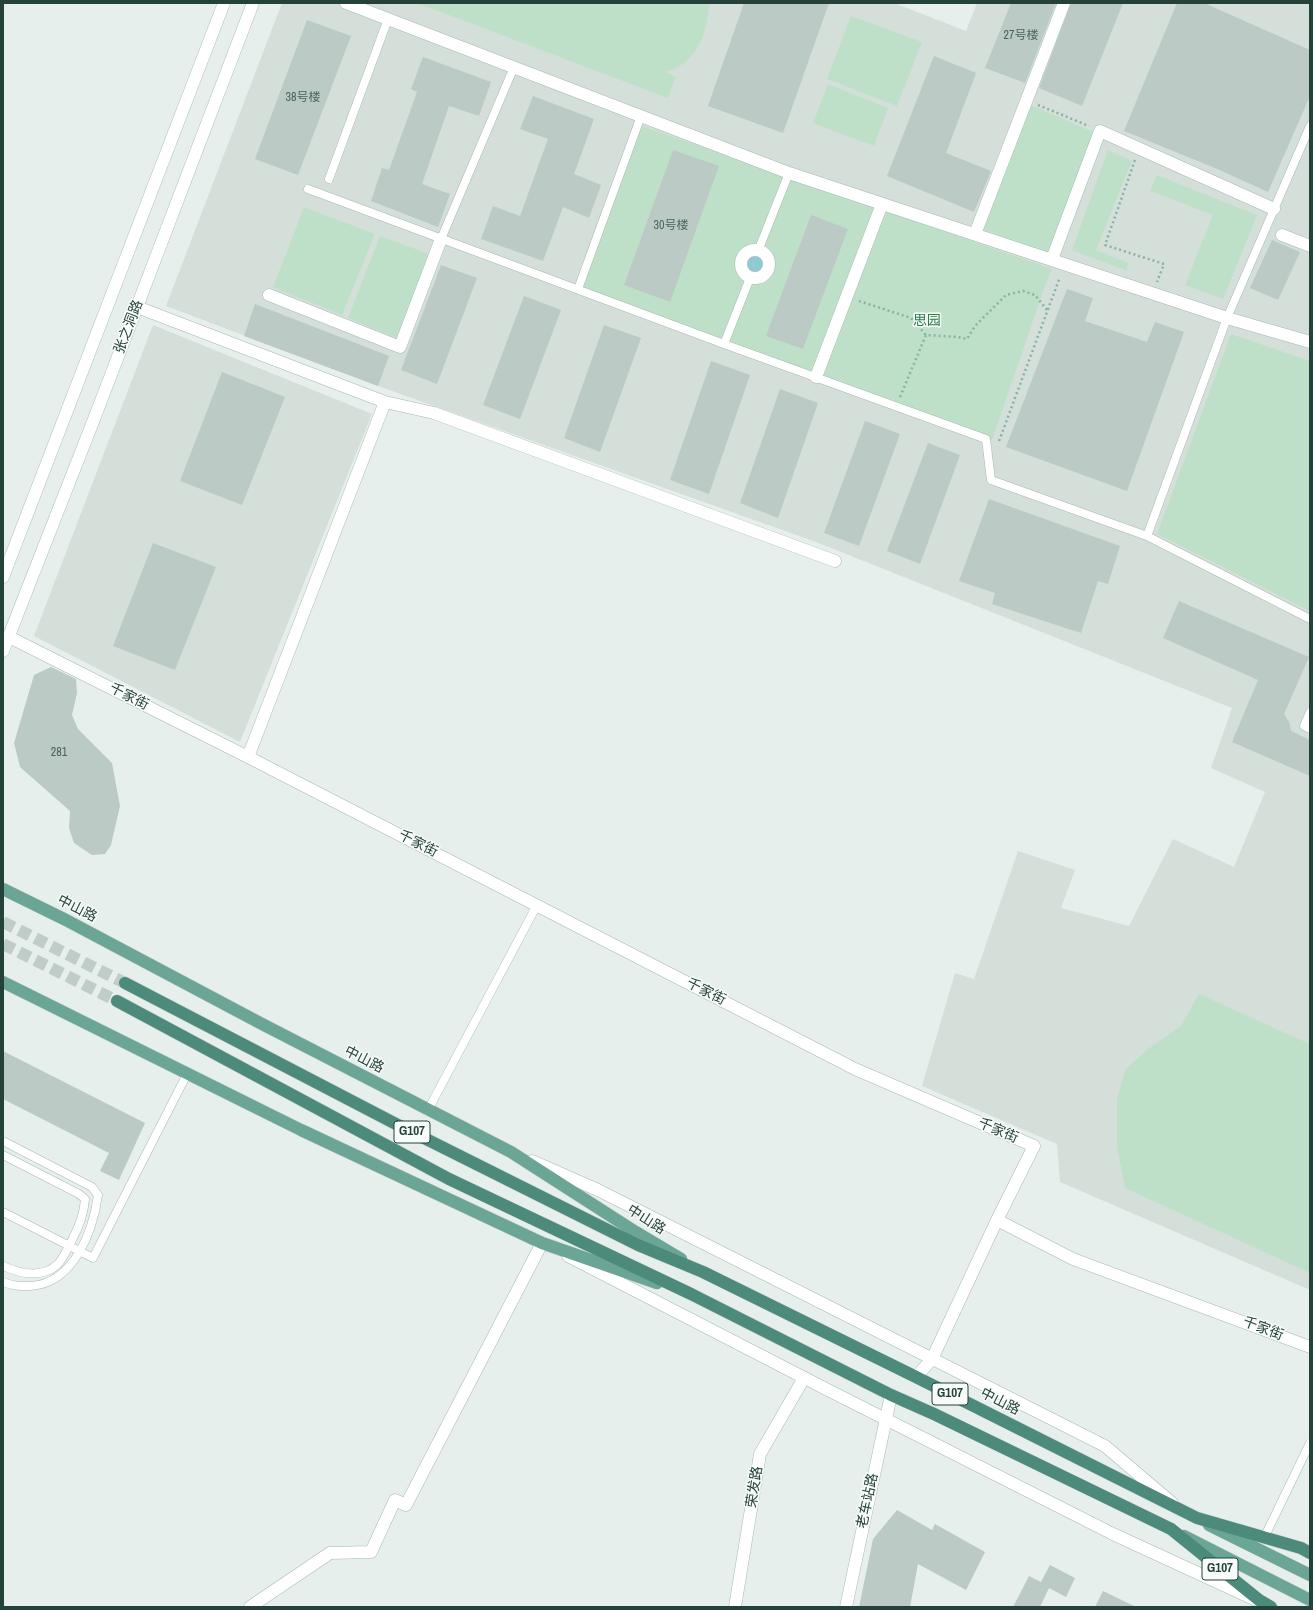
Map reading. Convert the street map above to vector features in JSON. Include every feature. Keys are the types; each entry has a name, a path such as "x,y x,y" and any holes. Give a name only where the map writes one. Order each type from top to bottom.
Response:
{"highway":[{"name":"中山路","path":"126,983 396,1124 638,1245 703,1272 1197,1518 1301,1548 1310,1553"},
{"name":"G107","path":"118,1001 449,1179 692,1294 891,1395 934,1414 1171,1529 1259,1600 1271,1607"}],"main road":[{"name":"中山路","path":"3,890 66,920 262,1024 511,1152 634,1231 703,1272"},
{"path":"3,982 301,1130 542,1243 692,1294"},
{"name":"中山路","path":"1197,1518 1310,1575"},
{"path":"1171,1529 1310,1600"}],"street":[{"name":"张之洞路","path":"3,577 224,3"},
{"name":"张之洞路","path":"3,651 253,3"},
{"path":"346,3 789,173 1065,263 1227,318 1310,342"},
{"path":"976,234 1064,3"},
{"path":"1052,259 1100,131 1274,209"},
{"path":"816,377 882,204"},
{"path":"1282,235 1310,246"},
{"path":"269,295 400,347 442,239"},
{"path":"754,250 766,255 769,268 764,276 759,278 750,278 744,273 741,263 746,254 754,250"},
{"path":"137,307 385,402 434,413 835,561"},
{"path":"248,757 385,402"},
{"name":"千家街","path":"8,637 248,757 855,1069 1034,1146 997,1220 1073,1259 1310,1347"},
{"path":"511,1152 598,1190 1105,1446 1181,1510"},
{"path":"916,1377 932,1359 997,1220"},
{"path":"250,1607 330,1554 371,1552 395,1500 406,1505 542,1243 804,1378 1113,1534 1259,1600"},
{"name":"荣发路","path":"735,1607 760,1454 804,1378"},
{"name":"老车站路","path":"846,1607 891,1395"}],"lane":[{"path":"329,179 388,19"},
{"path":"442,239 514,67"},
{"path":"578,289 641,116"},
{"path":"1147,536 1227,318 1310,126"},
{"path":"758,251 789,173"},
{"path":"308,189 724,344 986,439 991,480 1147,536 1310,619"},
{"path":"724,344 750,278"},
{"path":"1310,712 1304,726 1310,729"},
{"path":"428,1110 537,905"},
{"path":"3,1212 93,1258 187,1074"},
{"path":"3,1141 92,1187 98,1195 96,1211 90,1229 74,1261 65,1271 45,1284 19,1286 3,1282"},
{"path":"3,1155 79,1194 85,1199 82,1216 69,1245 58,1264 37,1274 22,1273 3,1266"},
{"path":"1264,1538 1310,1443"}],"path":[{"path":"1027,100 1100,131"},
{"path":"1139,148 1105,245 1164,264 1153,293"},
{"path":"998,443 1065,263"},
{"path":"847,296 911,318 926,335 967,339 975,326 1006,295 1024,292 1035,296 1047,310"},
{"path":"896,407 926,335"}],"shaded area":[{"path":"282,3 894,3 966,31 977,3 1310,3 1310,1290 1060,1182 1057,1144 922,1086 955,973 974,979 1018,851 1075,870 1061,908 1129,926 1173,839 1234,867 1265,792 1211,768 1232,708 816,542 378,386 166,306"},
{"path":"153,325 372,414 240,742 34,636"}],"green space":[{"path":"417,3 709,3 709,6 706,27 698,47 685,62 676,68 665,72 676,77 668,98"},
{"path":"851,16 922,42 897,106 827,79"},
{"path":"828,84 888,108 874,146 813,123"},
{"path":"1030,105 1096,133 1050,253 981,229"},
{"name":"思园","path":"642,126 1052,269 992,440 578,289"},
{"path":"1108,150 1132,161 1096,250 1128,263 1127,271 1072,250"},
{"path":"1157,175 1257,215 1223,299 1185,285 1213,215 1150,191"},
{"path":"304,207 375,234 342,315 273,287"},
{"path":"380,236 429,254 397,338 348,318"},
{"path":"1231,334 1310,361 1310,611 1157,534"},
{"path":"1199,994 1310,1044 1310,1273 1125,1188 1117,1147 1117,1100 1125,1070 1148,1049 1181,1026"}],"water":[{"path":"755,256 761,259 764,265 761,271 755,274 749,271 746,265 749,259"}],"building":[{"path":"744,3 829,3 783,133 708,106"},
{"path":"1011,3 1056,3 1025,83 985,68"},
{"path":"1071,3 1123,3 1082,106 1039,88"},
{"path":"1177,3 1204,3 1310,50 1310,96 1268,192 1215,168 1124,131"},
{"path":"307,20 351,36 298,175 255,159"},
{"path":"934,56 976,73 946,153 991,171 974,212 887,176"},
{"path":"423,57 491,82 479,116 449,106 422,184 450,194 438,227 371,201 382,168 389,170 417,92 411,89"},
{"path":"533,96 594,119 574,174 601,185 589,218 563,207 543,261 481,239 493,206 520,216 548,139 520,129"},
{"path":"673,150 719,166 670,302 624,285"},
{"path":"811,215 848,229 803,349 766,336"},
{"path":"1272,240 1300,252 1278,300 1250,288"},
{"path":"441,265 477,278 437,384 401,370"},
{"path":"1067,289 1093,298 1085,321 1147,342 1155,322 1184,332 1127,491 1006,447"},
{"path":"524,296 561,310 520,419 483,405"},
{"path":"255,304 389,356 378,386 244,336"},
{"path":"604,325 641,338 600,452 564,438"},
{"path":"711,361 750,375 709,494 670,480"},
{"path":"222,372 285,397 242,505 180,481"},
{"path":"780,389 818,403 778,518 740,503"},
{"path":"865,421 900,434 859,546 824,533"},
{"path":"928,443 960,455 920,564 887,551"},
{"path":"989,499 1120,546 1108,584 1098,581 1081,633 992,604 995,593 959,581"},
{"path":"153,543 216,567 175,670 113,646"},
{"path":"1179,601 1309,657 1284,714 1289,722 1291,731 1310,740 1310,776 1232,742 1258,680 1163,638"},
{"path":"51,667 76,679 77,693 72,715 78,729 112,763 120,806 111,845 105,854 92,855 74,843 69,828 70,811 20,767 14,743 34,675"},
{"path":"3,1051 145,1123 119,1180 100,1171 109,1153 3,1099"},
{"path":"897,1510 932,1530 935,1524 985,1552 966,1590 918,1564 910,1607 859,1607 873,1539"},
{"path":"1050,1565 1075,1578 1066,1597 1049,1588 1040,1607 1013,1607 1029,1576 1041,1582"},
{"path":"1103,1591 1136,1607 1095,1607"}],"tunnel":[{"path":"3,922 125,983"},
{"path":"3,944 117,1001"}]}
